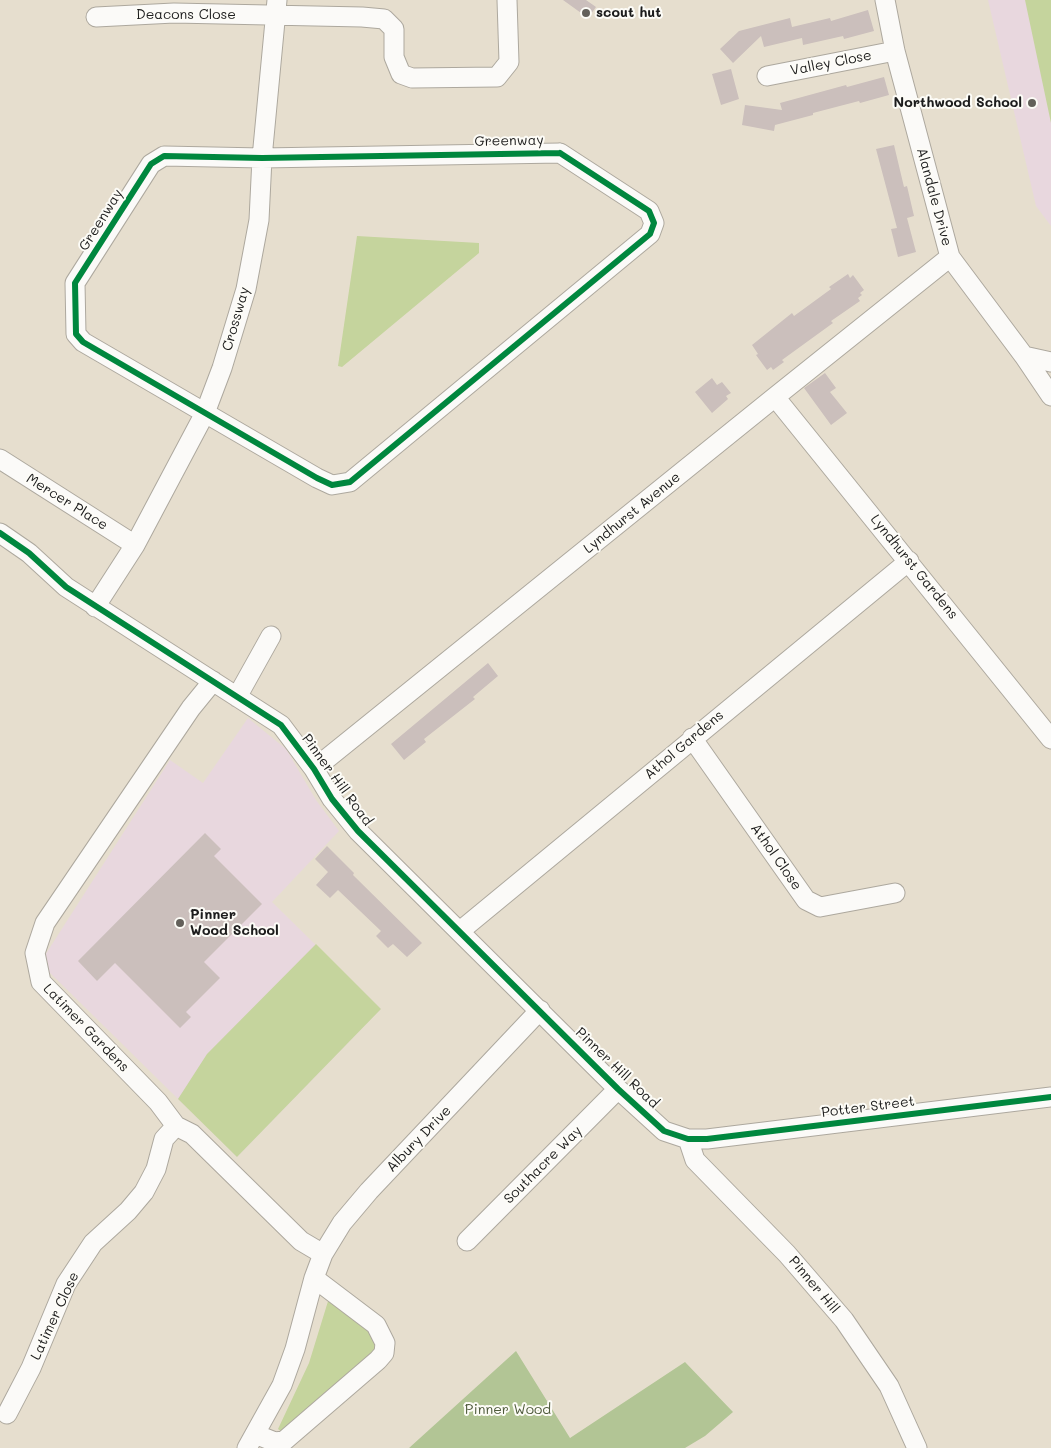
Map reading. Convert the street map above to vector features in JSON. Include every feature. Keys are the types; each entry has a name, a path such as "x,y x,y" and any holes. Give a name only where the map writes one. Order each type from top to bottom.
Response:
{"street":[{"name":"Deacons Close","path":"96,17 276,8 384,20 394,29 394,57 401,74 412,78 497,77 509,62 507,0"},
{"name":"Alandale Drive","path":"885,0 896,51 950,257 1024,356 1051,396"},
{"name":"Crossway","path":"95,607 135,545 205,413 222,368 246,289 259,220 262,158 276,8"},
{"name":"Valley Close","path":"767,76 896,51"},
{"name":"Greenway","path":"560,153 649,211 654,223 650,234 350,482 332,485 317,478 205,413 84,342 76,334 75,283 151,164 164,156 262,158 560,153"},
{"name":"Lyndhurst Avenue","path":"314,769 950,257"},
{"path":"1024,356 1051,362"},
{"name":"Lyndhurst Gardens","path":"775,396 1051,739"},
{"name":"Mercer Place","path":"0,459 135,545"},
{"name":"Pinner Hill Road","path":"2,538 29,553 66,587 95,607 280,725 314,769 332,799 358,831 664,1131 688,1139"},
{"name":"Athol Gardens","path":"460,931 909,561"},
{"path":"237,697 271,636"},
{"name":"Latimer Gardens","path":"213,681 191,708 45,924 35,953 41,982 158,1102 176,1126 192,1134 301,1241 323,1254"},
{"name":"Athol Close","path":"692,738 806,900 820,907 895,893"},
{"name":"Albury Drive","path":"314,1278 376,1325 385,1343 384,1353 284,1441 251,1441 282,1386 295,1349 314,1278 323,1254 342,1223 369,1191 540,1010"},
{"name":"Southacre Way","path":"467,1242 618,1088"},
{"name":"Potter Street","path":"688,1139 707,1139 1051,1097"},
{"name":"Latimer Close","path":"7,1414 31,1368 66,1284 92,1243 128,1211 144,1192 156,1169 164,1139 176,1126"},
{"name":"Pinner Hill","path":"688,1139 695,1160 788,1254 844,1320 889,1386 917,1448"}],"shaded area":[{"name":"Northwood School","path":"988,0 1051,0 1051,226 1036,206"},
{"name":"Pinner Wood School","path":"248,718 286,749 316,800 339,831 272,902 381,1009 237,1157 40,963 170,760 203,783"}],"green space":[{"path":"1025,0 1051,0 1051,123"},
{"path":"357,236 479,243 479,253 342,367 338,366"},
{"path":"316,944 381,1009 237,1157 178,1099 207,1054"},
{"path":"329,1298 374,1330 381,1343 375,1353 282,1432 278,1429 309,1363"},
{"name":"Pinner Wood","path":"516,1351 570,1438 685,1362 733,1412 705,1436 685,1448 409,1448"}],"building":[{"name":"scout hut","path":"563,0 586,0 596,7 588,18"},
{"path":"868,10 874,31 844,39 843,36 803,45 802,38 764,47 761,36 733,63 720,49 739,31 790,18 792,27 830,18 831,21"},
{"path":"731,69 739,99 721,105 712,74"},
{"path":"884,77 889,95 813,113 813,115 775,125 774,131 742,125 745,105 782,110 780,103"},
{"path":"894,145 904,187 907,186 914,216 907,218 916,252 898,257 891,229 897,228 876,149"},
{"path":"848,274 850,278 853,275 864,290 858,298 860,301 831,321 833,323 782,360 784,362 773,370 771,367 767,370 756,355 758,354 752,345 792,313 794,316 831,289 829,287"},
{"path":"825,373 836,388 830,392 847,413 831,425 804,388"},
{"path":"712,378 717,385 722,382 731,393 726,396 728,399 712,413 695,392"},
{"path":"488,663 498,676 473,697 475,699 424,739 426,742 404,760 391,744"},
{"path":"205,833 221,849 214,856 262,904 204,962 220,978 186,1012 191,1017 180,1028 115,963 97,981 78,961"},
{"path":"327,846 354,873 353,875 422,943 407,957 393,944 388,948 376,936 381,931 338,890 330,898 316,885 328,872 315,859"}],"cycle path":[{"path":"560,153 649,211 654,223 650,234 350,482 332,485 317,478 83,342 76,334 75,283 151,164 164,156 262,158 560,153"},
{"path":"0,533 29,553 66,587 281,725 314,769 332,799 358,831 618,1089 664,1131 688,1139 707,1139 1051,1097"}],"place":[{"name":"scout hut","path":"586,13"},
{"name":"Northwood School","path":"1032,103"},
{"name":"Pinner Wood School","path":"180,923"}]}
